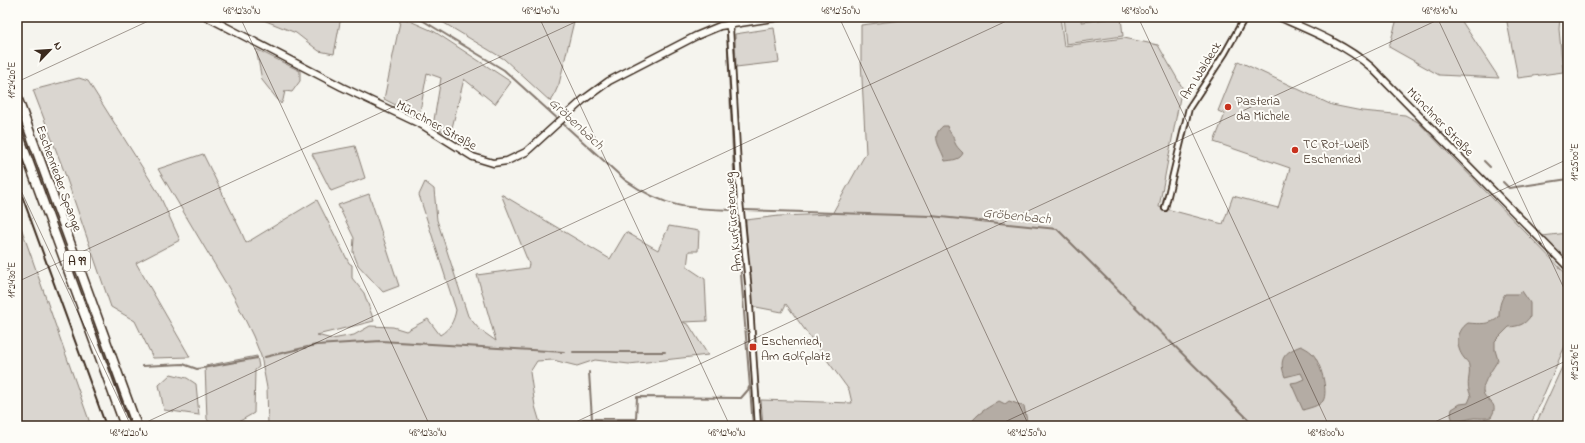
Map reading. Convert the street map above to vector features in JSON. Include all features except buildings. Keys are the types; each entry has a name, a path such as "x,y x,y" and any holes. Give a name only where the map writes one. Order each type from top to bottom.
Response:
{"highway":[{"name":"Eschenrieder Spange","path":"17,96 138,426"},
{"name":"Eschenrieder Spange","path":"17,130 125,426"}],"street":[{"name":"Münchner Straße","path":"207,17 342,87 422,125 451,145 472,157 493,163 517,158 526,152 583,100 609,81 706,31 780,17"},
{"name":"Am Kurfürstenweg","path":"729,17 740,202 749,292 758,426"},
{"name":"Am Waldeck","path":"1165,208 1189,108 1245,17"},
{"name":"Münchner Straße","path":"1278,17 1334,42 1362,59 1568,267"}],"shaded area":[{"path":"256,17 341,17 334,54 319,51 296,33"},
{"path":"401,17 435,32 511,82 495,104 464,79 450,136 433,126 441,78 427,73 419,117 384,99"},
{"path":"434,17 575,17 559,84 551,102 504,59"},
{"path":"927,17 1060,17 1064,46 1124,38 1158,45 1182,87 1159,207 1223,224 1233,196 1278,208 1290,168 1214,142 1225,114 1218,111 1238,61 1332,105 1362,111 1405,115 1418,122 1568,276 1568,339 1530,426 763,426 761,400 852,403 849,390 786,304 782,312 751,306 746,220 779,216 832,214 866,153 861,60 861,25"},
{"path":"1063,17 1082,17 1082,22 1121,17 1123,36 1066,44"},
{"path":"1396,17 1459,17 1499,78 1439,75 1389,47 1397,19"},
{"path":"1506,17 1560,17 1559,29 1563,72 1518,78"},
{"path":"774,28 779,62 736,67 735,34"},
{"path":"256,49 300,71 300,81 292,92 285,91 281,104 262,80"},
{"path":"79,78 88,81 159,194 180,240 136,263 190,357 153,358 135,321 111,307 64,171 33,90"},
{"path":"943,126 947,126 956,146 963,153 958,158 953,160 945,161 938,143 937,134"},
{"path":"355,146 365,178 331,191 312,154"},
{"path":"203,154 246,243 317,200 349,263 352,265 352,278 364,293 374,321 317,335 332,339 354,335 370,326 393,327 406,331 428,319 440,335 449,327 453,321 456,310 419,195 425,182 434,189 437,220 468,316 479,329 496,341 477,275 528,268 529,264 501,194 610,259 626,232 658,250 669,226 699,231 698,251 689,251 687,267 705,279 707,321 683,322 689,325 708,355 629,364 595,360 577,366 553,360 537,361 530,372 535,406 541,426 268,426 267,388 261,356 253,336 234,297 158,169"},
{"path":"369,194 399,286 383,292 358,265 353,252 354,238 338,205"},
{"path":"17,216 91,426 17,426"},
{"path":"1568,233 1568,262 1542,236"},
{"path":"1522,291 1530,303 1530,317 1521,325 1509,327 1495,341 1495,350 1498,360 1483,388 1484,395 1493,405 1494,412 1491,417 1453,421 1451,415 1452,409 1460,404 1468,403 1471,396 1468,387 1469,365 1461,354 1458,344 1461,330 1468,323 1476,324 1496,320 1499,317 1500,305 1505,294 1518,294"},
{"path":"1301,346 1310,351 1318,362 1323,376 1325,390 1325,396 1321,403 1303,410 1291,383 1304,379 1301,373 1285,377 1282,365 1284,357 1290,351"},
{"path":"1568,354 1568,426 1535,426"},
{"path":"257,356 259,367 255,370 254,413 233,425 212,426 207,419 205,366"},
{"path":"171,374 187,378 196,384 199,415 164,410 159,385"},
{"path":"999,401 1005,404 1009,401 1024,406 1027,421 1025,426 974,426 976,422 973,420 976,417 985,409"}],"waterway":[{"name":"Gröbenbach","path":"417,17 504,70 625,180 639,189 665,202 678,205 704,209 736,210"},
{"path":"727,32 736,210 753,426"},
{"path":"1484,161 1490,167"},
{"path":"1503,182 1509,188 1568,179"},
{"name":"Gröbenbach","path":"745,210 931,216 1057,229 1255,426"},
{"path":"265,357 316,345 381,341 564,352"},
{"path":"573,352 665,352"},
{"path":"142,366 183,364 197,369 257,358"},
{"path":"589,372 592,419"},
{"path":"583,419 636,419 637,397 741,398 749,387"}],"railway":[{"path":"17,182 106,426"}],"place":[{"name":"Pasteria da Michele","path":"1228,107"},
{"name":"TC Rot-Weiß Eschenried","path":"1295,150"},
{"name":"Eschenried, Am Golfplatz","path":"753,347"}]}
